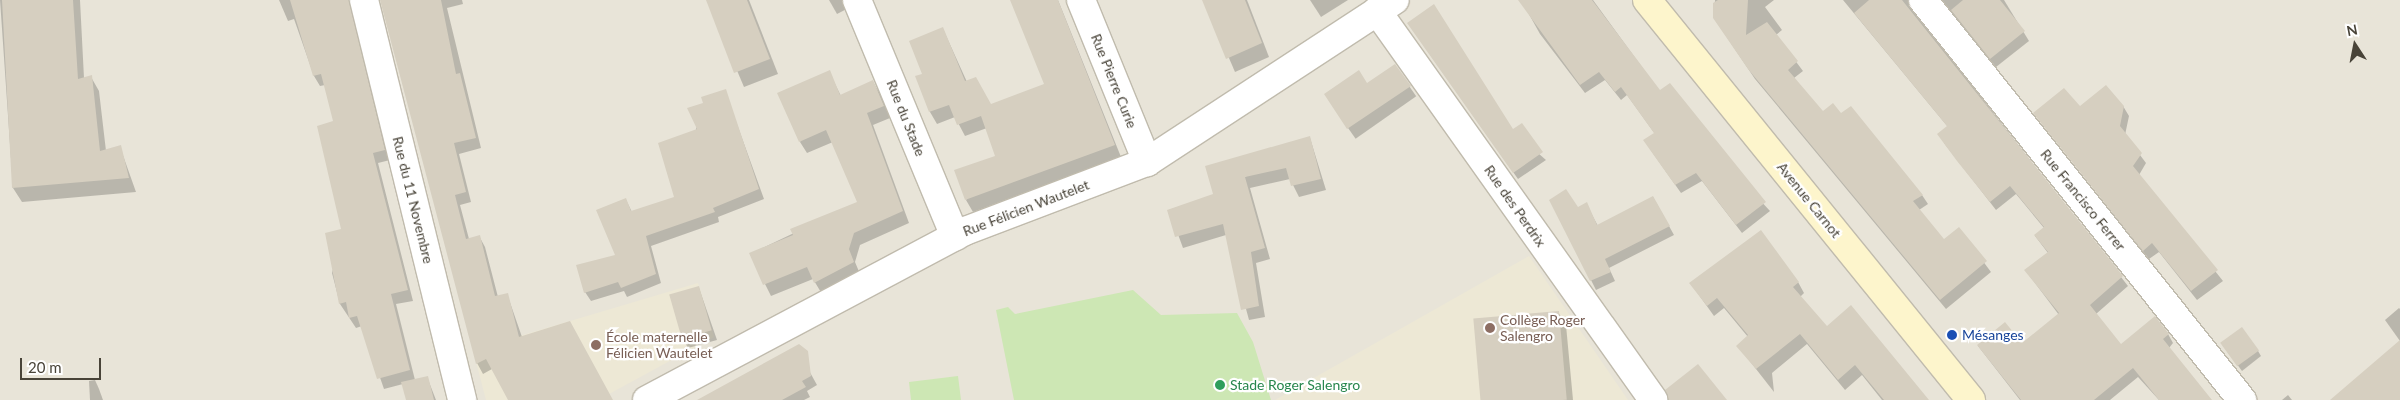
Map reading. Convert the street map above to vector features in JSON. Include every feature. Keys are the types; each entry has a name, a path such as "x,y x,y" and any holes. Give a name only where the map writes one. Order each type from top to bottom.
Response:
{"main road":[{"name":"Avenue Carnot","path":"1658,5 1970,400"}],"street":[{"name":"Rue du 11 Novembre","path":"364,0 462,400"},
{"name":"Rue du Stade","path":"857,0 955,237"},
{"name":"Rue Pierre Curie","path":"1081,0 1147,162"},
{"name":"Rue Francisco Ferrer","path":"1923,0 2242,400"},
{"name":"Rue Félicien Wautelet","path":"647,400 955,237 1147,162 1386,6"},
{"name":"Rue des Perdrix","path":"1386,6 1653,400"}],"shaded area":[{"path":"0,0 2400,0 2400,400 0,400"},
{"name":"Collège Roger Salengro","path":"1529,256 1628,400 1275,400"},
{"name":"École maternelle Félicien Wautelet","path":"698,283 714,337 598,400 486,400 473,350"}],"green space":[{"path":"1133,290 1161,315 1237,313 1253,342 1271,400 1014,400 996,310 1008,307 1015,314"},
{"path":"958,376 961,400 911,400 909,382"}],"building":[{"path":"2,0 73,0 78,79 92,75 100,151 121,145 129,178 12,188"},
{"path":"290,0 349,0 385,150 373,153 408,290 391,294 410,370 377,379 357,316 349,318 346,302 339,304 325,233 341,229 317,126 333,121 321,74 313,76"},
{"path":"380,0 441,0 456,74 460,73 476,138 454,143 466,192 455,195 466,239 480,235 495,296 508,293 519,337 570,321 613,400 508,400 486,359 476,364"},
{"path":"706,0 747,0 770,59 734,73"},
{"path":"1010,0 1058,0 1115,145 965,200 954,170 995,156 981,116 957,125 949,105 929,112 915,76 922,74 909,41 943,27 965,81 976,77 991,104 1044,84"},
{"path":"1202,0 1245,0 1262,43 1226,59"},
{"path":"1518,0 1592,0 1660,90 1670,83 1766,202 1736,225 1696,173 1675,185 1643,140 1654,133 1621,87 1615,92 1599,72 1580,85"},
{"path":"1718,0 1748,0 1746,35 1767,22 1798,61 1788,70 1823,111 1833,103 1841,113 1851,106 1923,195 1913,201 1944,239 1959,227 1987,261 1940,300 1748,69 1713,18 1713,3"},
{"path":"1869,0 1902,0 2123,276 2090,305 2121,344 2155,316 2169,334 2163,339 2212,400 2159,400 2133,368 2094,400 2021,400 1977,345 2005,322 2022,343 2059,313 2024,270 2048,252 2034,235 2044,227 2010,186 1990,202 1957,161 1937,134 1947,126 1854,13"},
{"path":"1963,0 2000,0 2025,31 1990,59 1951,10"},
{"path":"1434,4 1513,129 1522,123 1543,152 1513,173 1407,23"},
{"path":"1395,64 1411,86 1347,129 1324,94 1359,70 1367,83"},
{"path":"830,70 840,95 873,80 884,106 867,113 903,211 854,233 849,249 854,262 814,283 807,267 763,285 749,253 793,235 790,229 857,202 826,130 799,142 777,93"},
{"path":"2106,85 2124,106 2120,126 2142,153 2133,166 2218,270 2191,291 2152,243 2143,251 2033,113 2064,88 2080,106"},
{"path":"726,89 759,189 713,208 715,212 646,236 656,274 621,288 618,282 584,293 576,265 615,255 596,210 626,198 631,211 674,197 658,143 697,129 687,108 703,103 701,97"},
{"path":"1310,136 1321,179 1291,186 1286,168 1245,177 1265,248 1251,252 1259,306 1241,310 1223,224 1175,237 1167,210 1213,194 1205,166"},
{"path":"1566,189 1578,207 1587,202 1597,225 1653,196 1670,226 1605,259 1611,272 1590,281 1549,200"},
{"path":"1761,230 1799,282 1793,287 1827,326 1851,305 1929,400 1884,400 1855,365 1838,380 1800,334 1756,369 1736,346 1748,335 1717,298 1707,306 1689,283"},
{"path":"699,286 712,330 682,339 669,295"},
{"path":"1559,311 1567,400 1480,400 1473,318"},
{"path":"2242,327 2259,350 2237,366 2220,343"},
{"path":"2400,340 2400,400 2330,400"},
{"path":"799,344 808,351 811,376 802,381 806,387 782,400 697,400"},
{"path":"1698,364 1727,400 1668,400 1665,390"},
{"path":"428,376 434,400 406,400 401,382"}],"place":[{"name":"Collège Roger Salengro","path":"1490,328"},
{"name":"Mésanges","path":"1952,335"},
{"name":"École maternelle Félicien Wautelet","path":"596,345"},
{"name":"Stade Roger Salengro","path":"1220,385"}]}
